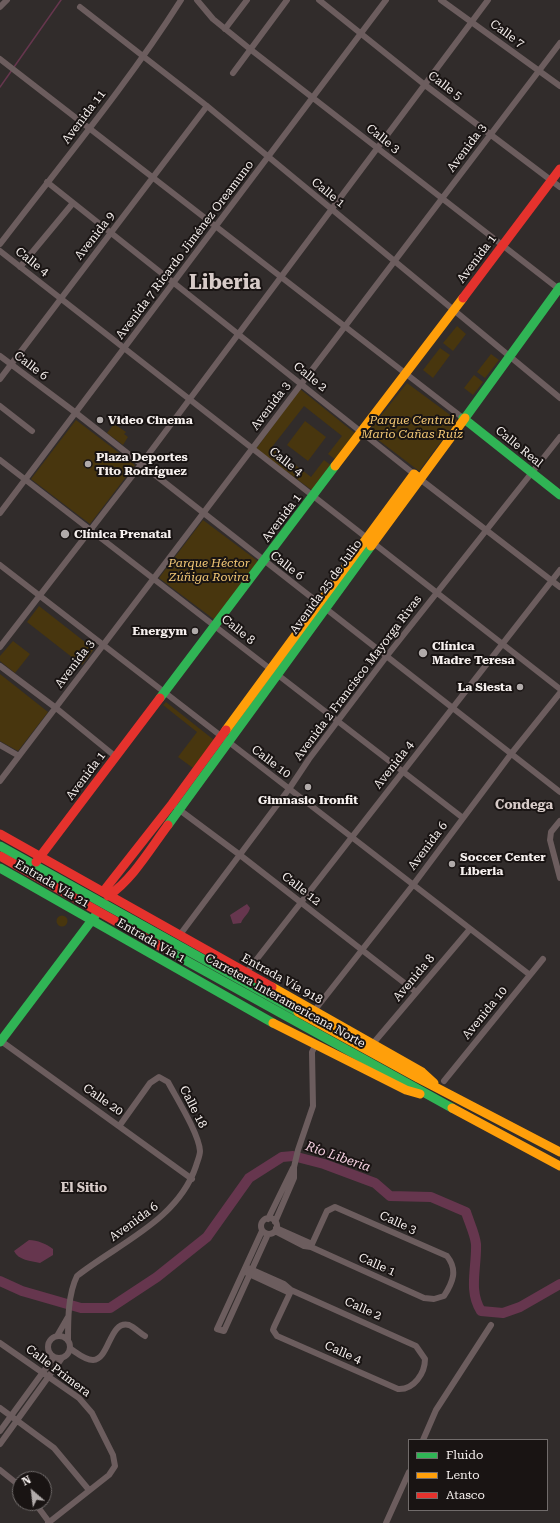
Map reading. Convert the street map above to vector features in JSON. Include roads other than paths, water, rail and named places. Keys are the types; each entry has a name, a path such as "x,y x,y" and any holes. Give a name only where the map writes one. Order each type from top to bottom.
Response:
{"main road":[{"name":"Avenida 1","path":"22,881 560,169"},
{"name":"Avenida 25 de Julio","path":"0,1042 91,921 108,896 114,894 137,866 176,807 370,540 560,288"},
{"name":"Calle Real","path":"463,418 560,495"},
{"path":"0,834 108,896"},
{"name":"Carretera Interamericana Norte","path":"0,846 418,1078 443,1085 560,1152"},
{"name":"Carretera Interamericana Norte","path":"0,856 412,1087 560,1166"},
{"name":"Entrada Vía 21","path":"0,868 91,921"},
{"name":"Entrada Vía 918","path":"108,896 443,1085"},
{"name":"Entrada Vía 1","path":"91,921 169,966 315,1046 406,1090 435,1098"}],"street":[{"path":"0,6 7,0"},
{"name":"Avenida 11","path":"0,244 144,55 181,0"},
{"name":"Calle 3","path":"197,0 213,19 250,49 560,288"},
{"path":"225,29 247,0"},
{"path":"233,73 287,0"},
{"name":"Calle 5","path":"319,0 362,32 425,84 560,187"},
{"name":"Avenida 7 Ricardo Jiménez Oreamuno","path":"0,513 386,0"},
{"name":"Calle 7","path":"441,0 560,86"},
{"path":"0,647 91,530 488,0"},
{"name":"Calle 1","path":"80,7 144,55 207,106 560,398"},
{"name":"Avenida 3","path":"0,781 560,44"},
{"path":"0,59 463,418"},
{"name":"Avenida 9","path":"0,379 207,106"},
{"name":"Calle 2","path":"47,182 361,433 560,587"},
{"path":"20,267 73,203"},
{"name":"Calle 4","path":"0,251 125,348 188,400 560,689"},
{"name":"Calle 6","path":"0,356 76,413 263,562 560,792"},
{"path":"0,406 32,431"},
{"name":"Avenida 2 Francisco Mayorga Rivas","path":"179,936 290,789 337,721 560,437"},
{"name":"Calle 8","path":"0,460 463,818"},
{"name":"Calle 10","path":"0,565 412,885 530,974"},
{"name":"Avenida 4","path":"246,973 560,570"},
{"path":"0,666 56,708 116,757"},
{"name":"Avenida 6","path":"314,1011 511,754 560,693"},
{"path":"0,745 19,756"},
{"name":"Calle 12","path":"176,807 416,992"},
{"path":"560,821 551,832 550,840 560,878"},
{"name":"Avenida 8","path":"376,1040 470,929"},
{"path":"156,958 170,937 179,936 181,943 169,966"},
{"name":"Avenida 10","path":"443,1085 543,959"},
{"name":"Calle 20","path":"0,1042 120,1125 192,1179"},
{"path":"265,1233 262,1222 268,1219 294,1165 313,1106 312,1052 315,1046"},
{"name":"Calle 18","path":"120,1125 150,1083 159,1077 168,1082 197,1140 200,1153"},
{"name":"Avenida 6","path":"69,1314 74,1283 77,1276 128,1241 169,1210 192,1179 200,1153"},
{"path":"248,1271 217,1329 224,1331 265,1233 275,1227 294,1178 294,1165"},
{"name":"Calle 3","path":"312,1246 327,1211 336,1207 447,1256 452,1263 455,1272 452,1282 444,1296 434,1299"},
{"name":"Calle 1","path":"268,1219 275,1227 304,1246 312,1246 424,1298 434,1299"},
{"name":"Calle 2","path":"248,1271 416,1346 425,1358 422,1372 415,1382 404,1390"},
{"name":"Calle 4","path":"290,1291 274,1327 274,1334 391,1386 404,1390"},
{"path":"57,1336 69,1314"},
{"path":"69,1314 68,1340 71,1348 86,1358 92,1360 96,1359 102,1354 116,1331 122,1325 130,1325 145,1336"},
{"path":"423,1439 436,1410 491,1325"},
{"path":"62,1358 54,1357 48,1348 50,1340 57,1336 63,1336 68,1340"},
{"name":"Calle Primera","path":"0,1343 80,1398 92,1413 113,1455 115,1466 109,1475 89,1490"},
{"path":"0,1444 50,1377 62,1358 68,1354 71,1348"},
{"path":"0,1431 54,1357"},
{"path":"0,1408 54,1448 89,1490 48,1522 40,1511"},
{"path":"0,1470 12,1480"},
{"path":"386,1523 408,1474"}],"waterway":[{"path":"14,67 61,0"},
{"path":"0,87 12,70"},
{"name":"Río Liberia","path":"0,1281 22,1291 81,1308 110,1308 157,1277 207,1237 249,1178 282,1157 293,1156 324,1164 375,1183 390,1196 431,1197 466,1212 476,1244 474,1287 477,1303 481,1311 503,1313 520,1307 560,1284"}],"place":[{"name":"Video Cinema","path":"100,420"},
{"name":"Plaza Deportes Tito Rodríguez","path":"88,464"},
{"name":"Clínica Prenatal","path":"65,534"},
{"name":"Energym","path":"195,631"},
{"name":"Clínica Madre Teresa","path":"423,653"},
{"name":"La Siesta","path":"520,687"},
{"name":"Gimnasio Ironfit","path":"308,787"},
{"name":"Soccer Center Liberia","path":"452,864"}],"district":[{"name":"Liberia","path":"225,283"},
{"name":"Condega","path":"524,805"},
{"name":"El Sitio","path":"84,1188"}],"park label":[{"name":"Parque Central Mario Cañas Ruíz","path":"412,427"},
{"name":"Parque Héctor Zúñiga Rovira","path":"209,570"}]}
